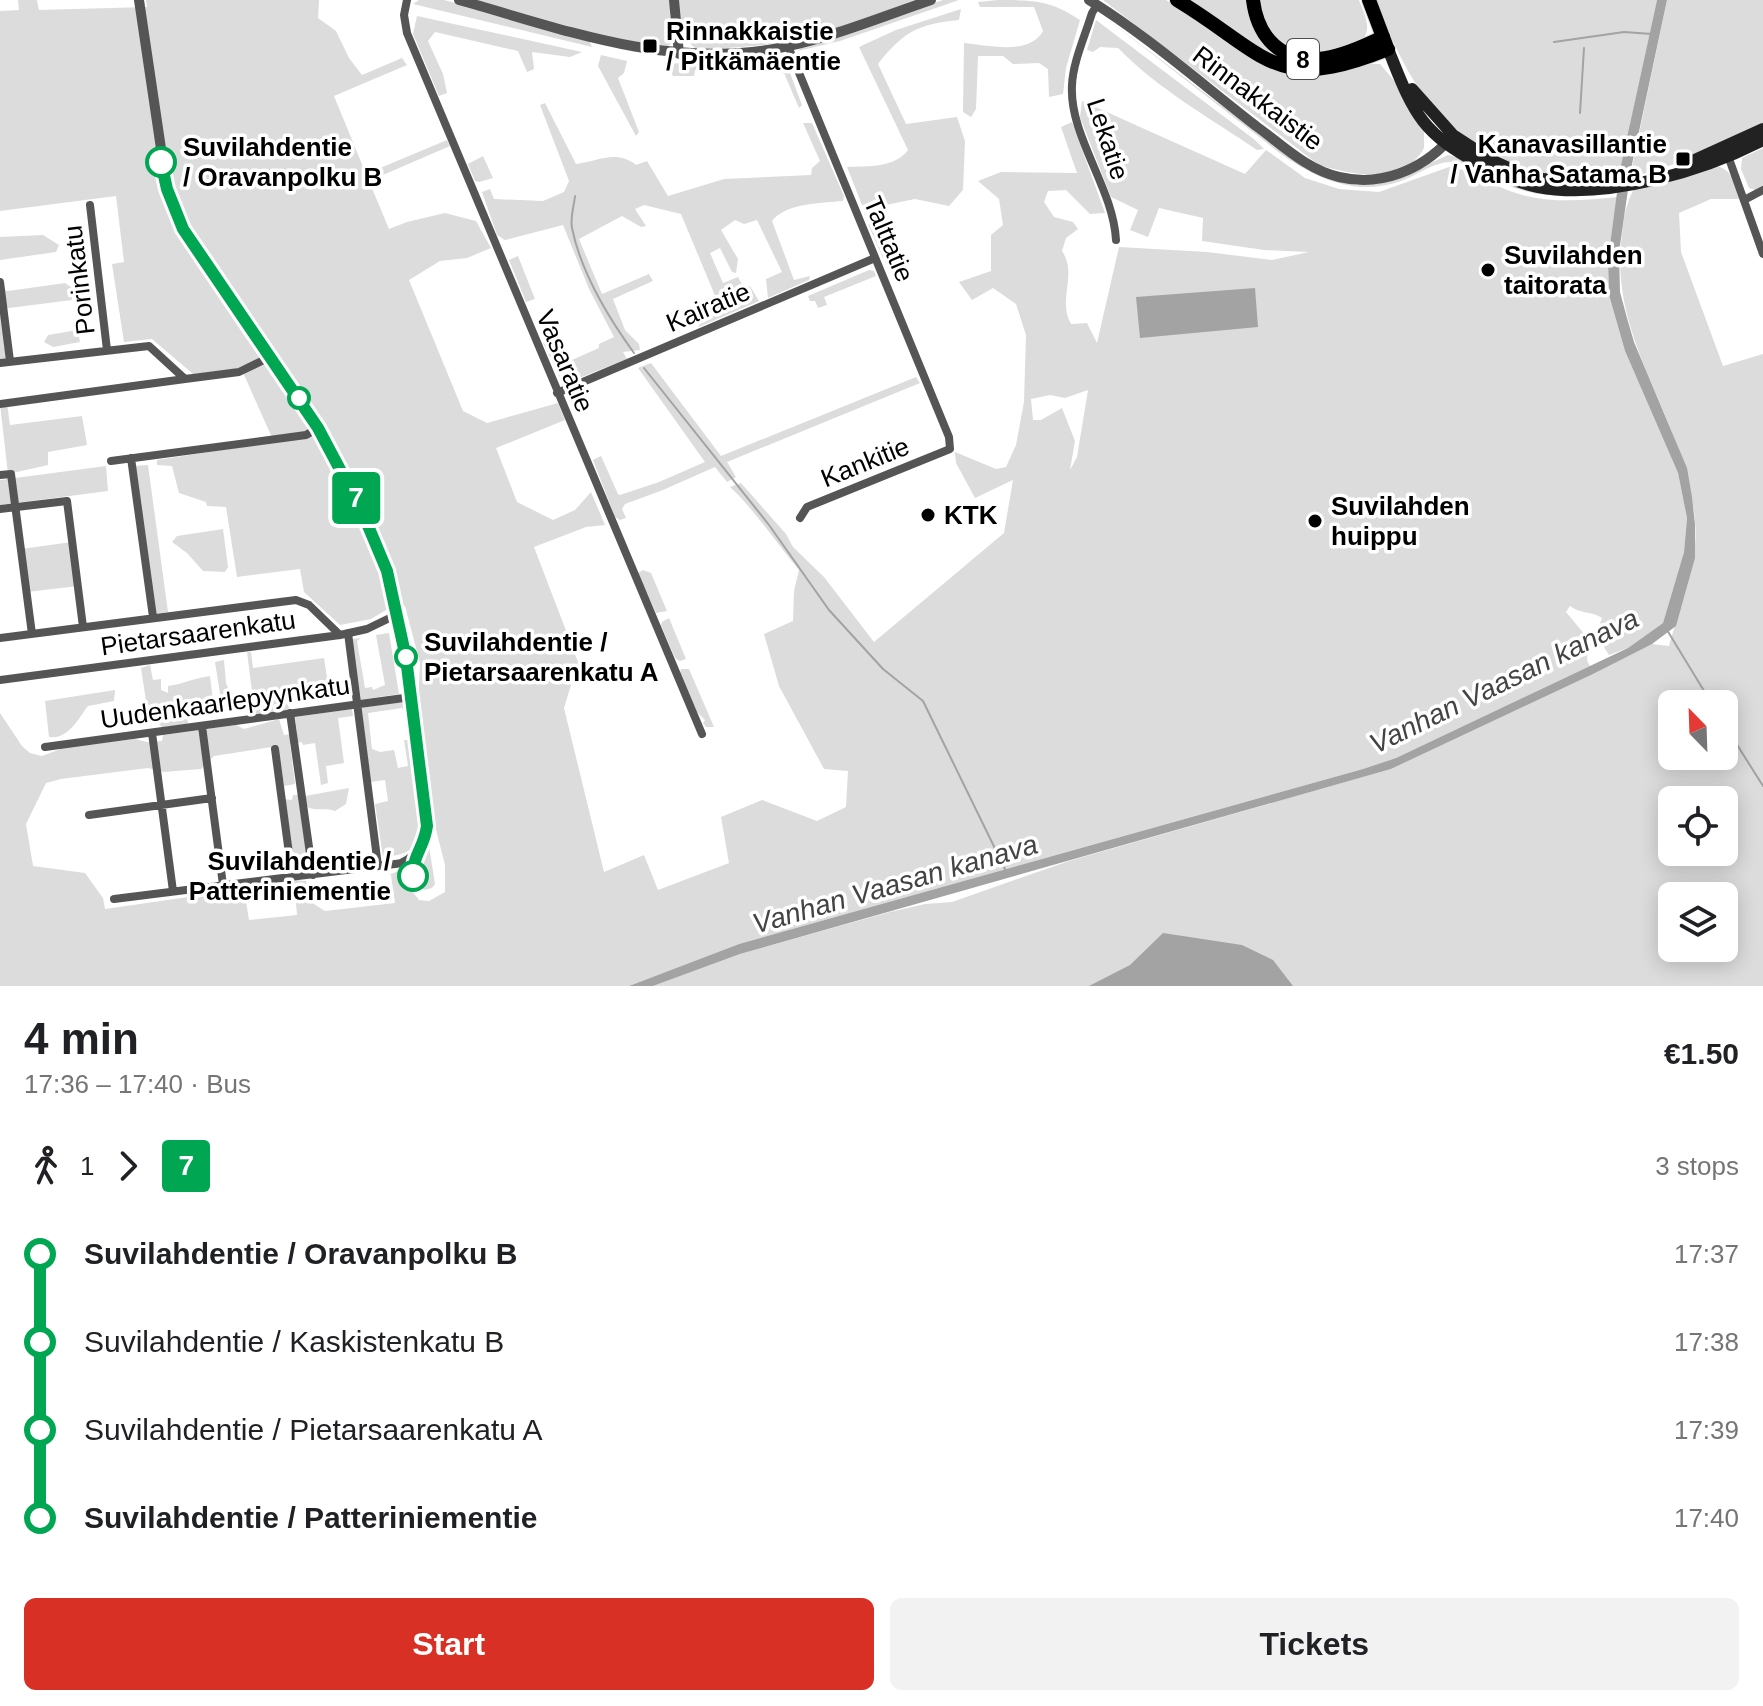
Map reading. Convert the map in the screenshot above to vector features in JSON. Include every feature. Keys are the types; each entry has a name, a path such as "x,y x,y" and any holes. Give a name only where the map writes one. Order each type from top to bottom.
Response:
{"highway":[{"path":"1177,0 1256,55 1289,69 1309,71 1331,68 1385,43 1369,0"},
{"name":"8","path":"1253,0 1256,17 1268,38 1278,48 1302,59 1328,58 1385,43"}],"main road":[{"path":"1385,43 1413,90 1450,139 1489,170 1526,184 1569,190 1679,174 1763,140"},
{"path":"1727,152 1763,129"}],"street":[{"path":"114,899 403,863 416,855 425,841 427,826 398,614 387,571 361,509 318,428 193,246 172,204 161,162 139,0"},
{"name":"Vasaratie","path":"407,0 404,15 407,33 702,734"},
{"path":"459,0 630,48 679,54 746,52 788,46 931,0"},
{"path":"674,0 679,54"},
{"name":"Rinnakkaistie","path":"1093,2 1296,156 1336,177 1364,180 1390,177 1426,161 1450,139"},
{"name":"Lekatie","path":"1093,2 1071,83 1073,110 1115,220 1116,240"},
{"name":"Talttatie","path":"788,46 949,437 950,449"},
{"path":"1727,152 1763,254"},
{"path":"1746,199 1763,190"},
{"name":"Porinkatu","path":"90,205 107,350"},
{"name":"Kairatie","path":"557,393 875,258"},
{"path":"0,282 5,362 149,346 185,379"},
{"path":"0,404 239,372 270,357"},
{"path":"111,461 306,435 318,428"},
{"name":"Kankitie","path":"800,518 807,507 950,449"},
{"path":"131,458 153,617"},
{"path":"0,475 11,474 32,634"},
{"path":"0,509 67,501 83,627"},
{"path":"0,638 296,600 309,605 344,634 357,704 378,866"},
{"name":"Pietarsaarenkatu","path":"0,680 344,634 367,629 398,614"},
{"name":"Uudenkaarlepyynkatu","path":"45,747 411,697"},
{"path":"290,713 313,875"},
{"path":"202,726 223,885"},
{"path":"152,733 173,891"},
{"path":"275,749 292,876"},
{"path":"89,815 212,798"}],"shaded area":[{"path":"18,0 37,0 39,10 147,7 146,0 319,0 318,18 336,31 349,58 362,75 402,58 407,65 334,96 366,174 447,140 450,146 369,181 389,229 445,213 476,221 491,248 467,258 440,261 409,280 463,411 487,423 558,403 565,420 496,448 517,502 553,520 575,510 591,492 605,525 586,527 534,547 578,662 564,708 604,872 644,855 658,890 729,863 721,817 762,800 817,821 846,807 848,771 824,769 779,686 764,634 793,621 794,591 799,570 730,487 741,483 786,534 793,547 824,577 874,642 1004,533 1013,480 975,498 956,463 955,452 996,469 1006,467 1016,445 1024,402 1026,335 1016,304 993,288 972,300 959,282 991,271 991,235 1003,225 999,199 978,181 1001,172 1077,173 1061,127 1072,122 1105,213 1090,214 1066,190 1048,191 1044,202 1054,217 1073,222 1078,229 1066,238 1062,251 1068,269 1067,315 1071,324 1087,323 1097,343 1119,247 1207,252 1272,260 1309,252 1264,250 1202,241 1203,218 1159,208 1148,237 1130,230 1138,210 1111,197 1080,117 1082,101 1245,174 1266,150 1305,178 1339,189 1379,192 1449,167 1534,198 1575,200 1617,197 1608,260 1609,295 1625,351 1678,473 1687,518 1684,552 1663,623 1628,648 1609,655 1596,635 1602,618 1570,606 1566,612 1591,642 1587,657 1590,666 1396,758 739,944 629,986 0,986 0,713 22,746 30,753 42,756 63,748 135,739 162,741 163,735 236,725 244,729 279,719 284,735 297,733 295,717 352,709 353,716 338,718 344,763 326,766 328,783 321,785 315,743 303,745 302,742 290,744 295,784 284,786 278,746 214,756 201,769 164,772 148,768 46,783 26,824 33,866 85,873 103,898 105,909 244,889 249,920 297,915 294,880 306,881 314,904 325,911 395,903 389,875 407,867 406,883 419,900 429,901 445,892 445,865 430,806 418,705 420,663 405,606 386,610 371,619 340,625 304,592 300,569 237,577 226,507 207,506 206,502 179,493 172,466 157,465 157,460 274,442 241,368 193,374 152,339 124,342 112,264 124,262 116,196 0,211 0,11 19,10","holes":["1088,390 1077,457 1070,470 1075,441 1062,408 1041,420 1033,420 1031,399 1050,395 1065,398"]},
{"path":"419,0 444,0 571,34 589,40 592,47 413,4"},
{"path":"476,0 917,0 791,41 696,49 680,34 678,13 670,14 672,43 668,46 624,42"},
{"path":"943,0 959,0 840,41 798,51 802,47"},
{"path":"1103,0 1166,0 1269,65 1380,64 1396,83 1408,109 1424,132 1424,148 1415,160 1391,173 1362,174 1319,165"},
{"path":"1186,0 1247,0 1250,18 1257,32 1282,56 1271,58"},
{"path":"1257,0 1359,0 1366,18 1367,32 1360,41 1349,46 1328,52 1298,52 1272,38 1264,26"},
{"path":"1376,0 1657,0 1619,178 1580,180 1553,177 1510,163 1471,141 1437,111 1415,83"},
{"path":"1657,0 1667,0 1631,169 1619,252 1620,292 1634,342 1687,468 1692,497 1695,558 1676,626 1652,644 1591,675 1391,769 740,954 653,986 629,986 739,944 1396,758 1628,648 1663,623 1684,552 1687,518 1678,473 1625,351 1609,295 1608,260 1620,170"},
{"path":"1667,0 1763,0 1763,123 1698,154 1630,177"},
{"path":"978,2 1041,2 1060,8 1080,20 1066,68 1063,94 1049,97 1048,69 1039,63 1013,64 1003,56 978,56 976,109 971,117 963,112 964,43 1018,46 1037,39 1043,31 1034,7 980,7"},
{"path":"961,9 959,20 922,27 904,37 878,64 906,124 957,117 965,141 963,190 949,206 915,199 871,208 862,205 847,167 889,163 908,150 859,47 896,30"},
{"path":"1102,15 1284,153 1343,182 1357,185 1391,181 1448,155 1606,193 1567,196 1529,192 1453,162 1439,164 1401,181 1368,187 1338,183 1323,178 1281,154"},
{"path":"417,16 582,52 570,57 532,52 534,69 527,72 518,51 435,32 428,41 443,74 447,93 439,96 413,34"},
{"path":"1096,20 1264,149 1257,150 1185,102 1150,77 1118,48 1087,50"},
{"path":"601,55 627,61 624,73 618,78 639,132 636,136 598,66"},
{"path":"781,59 787,65 802,105 799,108 784,73 773,70 695,70 694,76 673,76 666,64"},
{"path":"545,103 576,164 614,157 636,165 647,161 668,196 724,179 811,175 812,168 820,161 803,123 812,123 844,196 843,201 795,207 772,221 794,280 810,276 809,280 768,298 766,279 782,272 757,220 744,224 735,220 721,230 738,259 736,273 732,272 720,248 710,253 723,283 738,277 744,288 750,286 759,301 699,327 698,322 721,310 681,214 644,205 635,209 646,226 641,227 622,216 579,239 602,294 649,274 653,281 613,299 625,330 639,344 640,350 623,352 627,359 562,382 543,343 551,340 563,364 599,348 599,344 614,337 589,289 563,225 505,240 497,235 482,192 490,189 494,199 543,201 564,192 569,181 540,105"},
{"path":"1763,148 1763,185 1755,190 1749,188 1741,169 1742,158"},
{"path":"483,156 493,178 479,182 475,181 468,164"},
{"path":"1716,166 1730,174 1739,199 1711,199 1679,213 1681,252 1723,366 1763,354 1763,986 653,986 740,954 890,912 952,902 1069,861 1391,769 1591,675 1632,652 1652,644 1669,646 1688,584 1694,553 1695,521 1689,484 1678,448 1636,345 1626,310 1621,273 1622,234 1629,199 1635,187"},
{"path":"878,220 896,260 883,258 868,224"},
{"path":"43,235 59,245 56,252 0,260 0,237"},
{"path":"518,256 535,299 526,302 509,260"},
{"path":"869,270 874,271 876,276 824,297 827,305 818,308 815,301 810,301 808,296"},
{"path":"65,283 71,287 72,300 1,309 8,358 0,359 0,289 8,291"},
{"path":"1255,288 1258,327 1140,338 1136,297"},
{"path":"78,333 80,342 53,347 44,342 48,335"},
{"path":"651,363 721,456 916,377 920,383 727,462 736,477 727,482 715,467 625,504 622,509 626,518 620,520 615,517 593,460 601,456 620,495 705,462 638,368"},
{"path":"7,403 10,425 82,416 87,445 48,452 48,465 8,474 0,404"},
{"path":"148,465 168,612 155,614 134,466"},
{"path":"106,466 108,491 0,505 0,480"},
{"path":"223,529 228,567 225,572 203,571 172,542 177,536"},
{"path":"72,542 78,586 27,592 21,549"},
{"path":"643,570 651,573 667,611 656,613 638,573"},
{"path":"669,618 686,659 680,661 675,658 661,625"},
{"path":"389,633 399,694 359,700 351,639 361,638 357,641 365,688 372,687 373,690 385,685 376,635"},
{"path":"247,652 251,652 253,668 324,658 328,684 286,690 289,710 255,715"},
{"path":"224,660 226,683 231,695 246,694 246,699 221,700 215,662"},
{"path":"150,665 153,680 161,679 161,690 168,693 168,686 210,676 213,701 196,704 185,699 188,724 162,727 157,722 149,721 141,668"},
{"path":"681,669 689,669 714,727 706,727 703,723 705,720 697,712"},
{"path":"115,690 114,701 88,706 67,732 49,737 45,701"},
{"path":"404,701 408,709 405,712 402,708 368,713 372,749 380,752 394,750 398,768 408,766 404,740 410,740 418,796 419,827 413,847 403,853 383,857 375,804 388,801 385,780 371,782 361,708"},
{"path":"349,788 346,804 335,811 306,806 305,796"},
{"path":"293,795 298,795 308,867 293,869 284,799 292,800"},
{"path":"429,846 435,884 424,890 417,873 421,856"},
{"path":"1163,933 1242,945 1273,960 1293,986 1089,986 1130,965"}],"waterway":[{"path":"1554,42 1624,32 1652,34"},
{"path":"1580,113 1584,48"},
{"path":"575,196 572,224 582,261 605,309 634,353"},
{"name":"Vanhan Vaasan kanava","path":"644,368 769,525 829,610 883,669 923,701 1005,869"},
{"path":"1667,630 1703,690"},
{"path":"1738,746 1763,786"}],"bus line":[{"name":"7","path":"161,162 167,189 183,229 318,428 361,509 387,571 406,658 427,826 425,841 413,858 413,876"}],"place":[{"name":"Rinnakkaistie / Pitkämäentie","path":"650,46"},
{"name":"Kanavasillantie / Vanha Satama B","path":"1683,159"},
{"name":"Suvilahdentie / Oravanpolku B","path":"161,162"},
{"name":"Suvilahden taitorata","path":"1488,270"},
{"name":"KTK","path":"928,515"},
{"name":"Suvilahden huippu","path":"1315,521"},
{"name":"Suvilahdentie / Pietarsaarenkatu A","path":"406,657"},
{"name":"Suvilahdentie / Patteriniementie","path":"413,876"}]}
